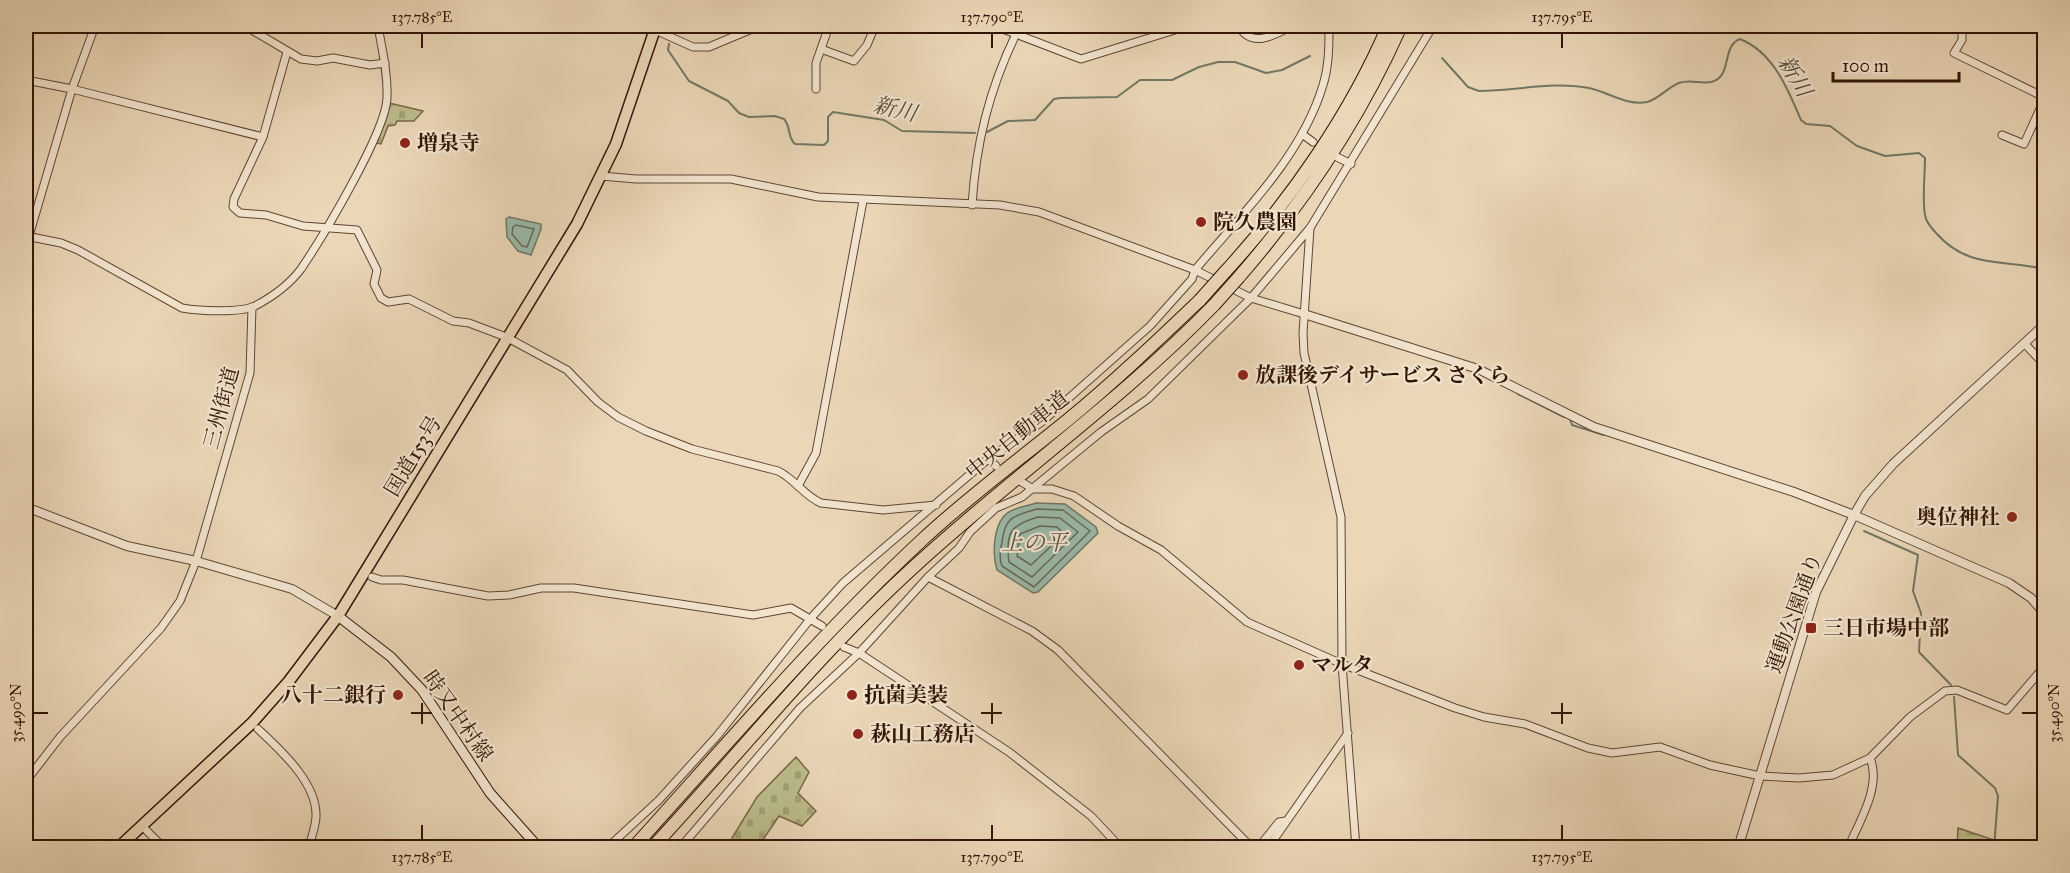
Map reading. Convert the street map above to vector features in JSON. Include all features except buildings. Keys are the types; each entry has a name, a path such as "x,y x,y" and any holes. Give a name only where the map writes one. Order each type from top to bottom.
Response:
{"highway":[{"name":"中央自動車道","path":"633,848 769,694 851,608 924,538 1070,418 1200,300 1299,180 1351,97 1388,26"},
{"name":"中央自動車道","path":"652,848 824,653 872,606 958,527 1143,373 1239,277 1316,177 1369,88 1401,26"},
{"name":"国道153号","path":"118,848 252,723 289,681 338,616 572,232 620,133 656,28"}],"main road":[{"name":"時又中村線","path":"338,616 391,657 422,690 489,793 539,848"}],"street":[{"path":"95,26 72,89 28,236 61,243 78,250 182,308 199,311 252,308 280,290 300,270 373,142 387,100 378,26"},
{"path":"245,26 301,59 317,61 333,57 370,65 384,63"},
{"path":"656,28 693,47 709,47 759,26"},
{"path":"816,89 816,63 829,26"},
{"path":"821,49 854,61 867,45 875,26"},
{"path":"995,26 1081,59 1188,26"},
{"path":"1239,26 1243,33 1251,38 1270,37 1292,26"},
{"path":"607,848 659,800 717,736 811,618 843,582 988,459 1043,421 1150,326 1192,279 1195,270 1262,190 1302,134 1323,86 1328,63 1329,26"},
{"path":"680,848 800,708 859,653 928,577 959,548 970,532 996,508 1022,497 1101,432 1148,399 1251,298 1310,228 1433,26"},
{"path":"1962,26 1962,39 1954,53 2044,99 2024,144 2002,135"},
{"path":"972,205 975,162 982,123 998,71 1016,34"},
{"path":"287,52 263,136 233,207 240,213 266,215 303,226 357,230 377,270 374,284 381,298 388,302 409,299 453,321 506,337 567,370 598,402 618,417 646,431 692,449 778,471 814,500 846,507 883,510 936,505"},
{"path":"26,80 72,89 263,136"},
{"path":"1302,134 1312,142"},
{"path":"1336,157 1351,164"},
{"path":"601,176 636,179 731,180 818,197 863,201 1000,205 1039,212 1195,270 1251,298 1478,369 1594,427 1794,492 1854,515 2009,583 2031,598 2044,613"},
{"path":"798,486 816,453 849,266 863,201"},
{"path":"1310,228 1304,314 1304,353 1341,517 1341,664 1356,848"},
{"name":"三州街道","path":"26,781 60,737 161,628 180,601 196,561 250,373 252,308"},
{"name":"運動公園通り","path":"1738,848 1816,592 1865,496 1893,464 2044,325"},
{"path":"2025,344 2041,361 2044,402"},
{"path":"988,459 996,466"},
{"path":"1020,482 1033,489 1052,489 1074,496 1118,526 1166,553 1247,622 1341,664 1455,708 1484,717 1525,724 1588,748 1612,753 1660,747 1710,765 1760,776 1799,778 1833,775 1870,758 1910,717 1945,691 1957,690 2007,711 2044,667"},
{"path":"26,507 126,546 196,561 292,589 338,616"},
{"path":"372,576 381,580 403,580 488,596 509,596 541,588 574,588 753,615 791,608 822,626"},
{"path":"928,577 1032,632 1058,650 1252,848"},
{"path":"844,647 859,653 1009,752 1091,816 1121,848"},
{"path":"258,729 290,759 305,780 316,814 309,848"},
{"path":"1268,848 1348,733"},
{"path":"1848,848 1874,782 1874,767 1870,758"},
{"path":"1258,848 1279,822 1286,821"},
{"path":"146,830 164,848"}],"green space":[{"path":"389,103 423,111 414,121 397,121 395,125 388,126 381,144 376,143"},
{"path":"796,757 809,772 798,793 816,811 802,826 779,816 758,847 737,847 732,838 757,797"},
{"path":"1958,828 1997,841 2000,847 1957,847"}],"water":[{"path":"509,217 541,224 531,255 518,251 507,237 506,219"},
{"name":"上の平","path":"1036,503 1065,504 1096,527 1098,533 1038,592 1033,593 997,570 994,547 997,531 1004,517 1015,509"}],"waterway":[{"name":"新川","path":"666,26 670,33"},
{"name":"新川","path":"1442,58 1468,87 1479,91 1575,86 1640,103 1659,96 1679,83 1711,82 1718,79 1725,68 1731,48 1740,39 1752,45 1770,62 1785,84 1801,120 1806,124 1830,126 1857,146 1885,156 1919,153 1925,158 1926,218 1933,230 1949,245 1974,258 2044,269"},
{"name":"新川","path":"669,44 668,50 689,81 728,101 739,113 749,117 775,116 784,119 795,144 824,145 828,141 828,117 833,112 884,120 902,131 975,133"},
{"name":"新川","path":"987,132 1008,121 1035,120 1054,99 1117,97 1140,80 1172,80 1199,67 1218,62 1235,62 1266,73 1282,70 1310,56"},
{"path":"1518,394 1564,417"},
{"path":"1570,419 1572,425 1604,435"},
{"path":"1864,531 1918,555 1913,591 1921,613 1919,652 1951,685"},
{"path":"1954,697 1958,755 1995,788 1998,796 1994,848"}],"place":[{"name":"増泉寺","path":"405,143"},
{"name":"院久農園","path":"1201,222"},
{"name":"放課後デイサービス さくら","path":"1243,375"},
{"name":"奥位神社","path":"2012,517"},
{"name":"三日市場中部","path":"1811,628"},
{"name":"マルタ","path":"1299,665"},
{"name":"八十二銀行","path":"398,695"},
{"name":"抗菌美装","path":"852,695"},
{"name":"萩山工務店","path":"858,734"}]}
